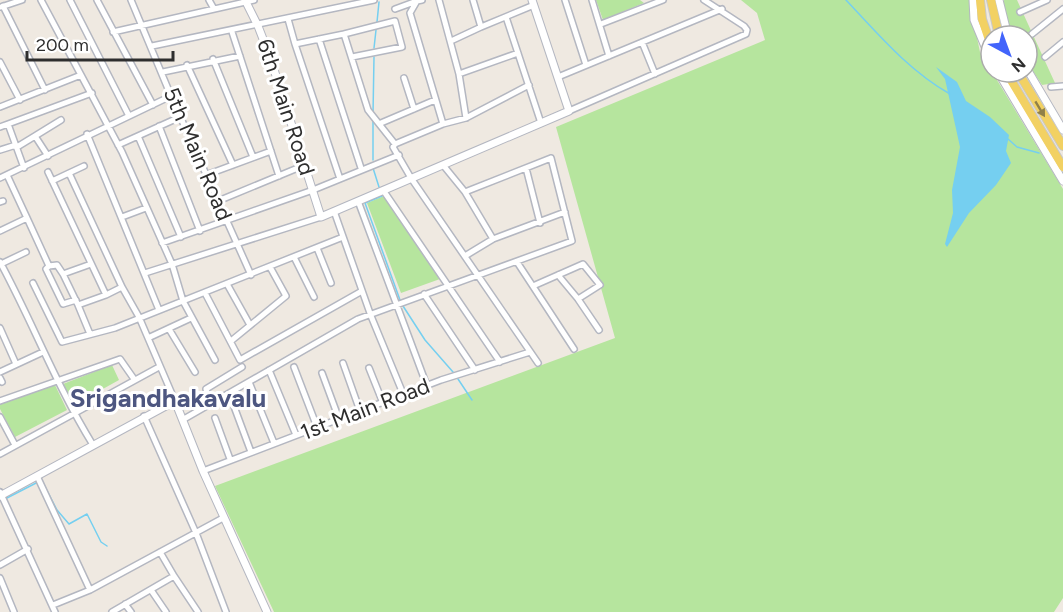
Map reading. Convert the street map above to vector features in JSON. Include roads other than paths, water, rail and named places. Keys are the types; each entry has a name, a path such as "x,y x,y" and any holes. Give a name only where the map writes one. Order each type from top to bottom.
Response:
{"main road":[{"path":"980,0 984,24"},
{"path":"991,0 996,24"},
{"path":"1013,84 1063,167"},
{"path":"1025,84 1063,146"}],"street":[{"path":"22,0 2,7 45,90"},
{"path":"41,0 109,125 172,264 183,301 215,360"},
{"path":"70,0 129,116"},
{"path":"97,0 112,32 153,105"},
{"name":"5th Main Road","path":"134,0 141,24 163,72 171,96 251,275"},
{"path":"209,0 214,9"},
{"path":"152,46 232,32 374,0"},
{"path":"439,0 459,75 466,118"},
{"path":"473,0 481,27"},
{"path":"565,0 586,65"},
{"path":"592,0 609,56"},
{"path":"601,24 663,0"},
{"path":"145,273 321,217 746,34 747,30 744,26 722,9 704,0"},
{"path":"973,0 974,20 979,32"},
{"path":"999,0 1005,24"},
{"path":"1020,12 1047,0"},
{"path":"112,32 248,1"},
{"name":"6th Main Road","path":"248,1 321,217"},
{"path":"395,9 420,1"},
{"path":"420,1 410,13 443,124"},
{"path":"451,41 533,3 569,111"},
{"path":"558,77 722,9"},
{"path":"1039,28 1063,9"},
{"path":"506,16 541,123"},
{"path":"288,19 340,179"},
{"path":"295,44 395,21 402,47 352,57"},
{"path":"232,32 279,176"},
{"path":"344,34 373,115 395,144 393,147 411,178 538,363"},
{"path":"319,39 361,168"},
{"path":"642,42 655,74"},
{"path":"1045,57 1063,42"},
{"path":"459,75 518,53"},
{"path":"163,72 213,59 240,56"},
{"path":"213,59 253,157"},
{"path":"0,62 3,76 20,100"},
{"path":"187,65 233,165"},
{"path":"0,107 81,75"},
{"path":"404,78 414,109"},
{"path":"1005,84 1063,181"},
{"path":"1036,84 1063,130"},
{"path":"395,144 443,124 466,118 529,85"},
{"path":"1051,87 1063,86"},
{"path":"0,127 92,93"},
{"path":"0,178 171,96"},
{"path":"381,123 435,100"},
{"path":"118,145 180,117"},
{"path":"0,150 16,146 61,120"},
{"path":"8,124 24,168"},
{"path":"159,126 200,231"},
{"path":"87,135 159,310"},
{"path":"35,136 48,156"},
{"path":"138,136 181,237"},
{"path":"206,176 271,151"},
{"path":"162,243 313,190 361,168 399,155"},
{"path":"184,419 358,319 371,316 447,285 572,242 551,158 465,192"},
{"path":"218,201 305,165"},
{"path":"443,165 465,192 493,239"},
{"path":"52,181 84,166"},
{"path":"526,168 540,223"},
{"path":"48,172 106,295"},
{"path":"69,173 122,287 139,317 159,367 184,419 203,471 267,612"},
{"path":"7,175 49,266"},
{"path":"383,190 500,362"},
{"path":"358,201 427,386"},
{"path":"122,217 146,207"},
{"path":"334,211 371,316 404,396"},
{"path":"465,256 493,239 564,212"},
{"path":"0,231 27,218"},
{"path":"33,283 62,342 205,293 343,237"},
{"path":"317,248 331,283"},
{"path":"26,252 1,263 29,317 56,382 93,445"},
{"path":"294,257 314,297"},
{"path":"517,262 574,349"},
{"path":"63,274 91,264"},
{"path":"533,286 583,264 600,285 578,299"},
{"path":"49,266 57,265 63,274 90,334"},
{"path":"49,266 46,269 63,304 77,303 106,295 122,287"},
{"path":"231,341 286,296 270,267"},
{"path":"558,275 578,299 598,330"},
{"path":"227,284 250,325"},
{"path":"205,293 240,360 362,291"},
{"path":"424,294 475,370"},
{"path":"148,338 191,318"},
{"path":"0,328 16,364"},
{"path":"169,329 195,372"},
{"path":"0,372 43,352"},
{"name":"1st Main Road","path":"203,471 427,386 530,352"},
{"path":"0,401 120,359 134,380"},
{"path":"343,363 360,411"},
{"path":"0,454 72,412 159,367"},
{"path":"210,403 206,389 242,367"},
{"path":"294,367 317,427"},
{"path":"369,368 383,403"},
{"path":"269,370 296,435"},
{"path":"322,373 339,419"},
{"path":"249,382 274,443"},
{"path":"229,393 251,452"},
{"path":"56,612 2,496 39,480 93,445 175,401"},
{"path":"144,416 196,533 225,611"},
{"path":"0,417 15,445"},
{"path":"214,418 230,459"},
{"path":"39,480 90,590"},
{"path":"53,605 90,590 224,518"},
{"path":"0,565 28,549"},
{"path":"160,552 198,612"},
{"path":"112,612 174,576"},
{"path":"0,578 14,612"},
{"path":"150,590 166,612"},
{"path":"125,604 131,612"}],"water":[{"path":"936,67 957,82 966,101 990,117 1009,135 1006,151 1011,163 996,185 969,213 947,247 945,244 953,213 952,190 960,147 945,79"}],"waterway":[{"path":"846,0 908,63 950,94"},
{"path":"377,22 379,2"},
{"path":"374,48 376,30"},
{"path":"373,114 374,57"},
{"path":"373,119 373,160"},
{"path":"1008,139 1017,147 1039,153"},
{"path":"373,168 379,187"},
{"path":"382,196 365,203 400,300"},
{"path":"403,306 425,340 453,372"},
{"path":"458,379 472,400"},
{"path":"42,481 57,510 69,524 87,514 101,542 107,546"},
{"path":"5,499 38,482"}],"district":[{"name":"Srigandhakavalu","path":"168,398"}]}
